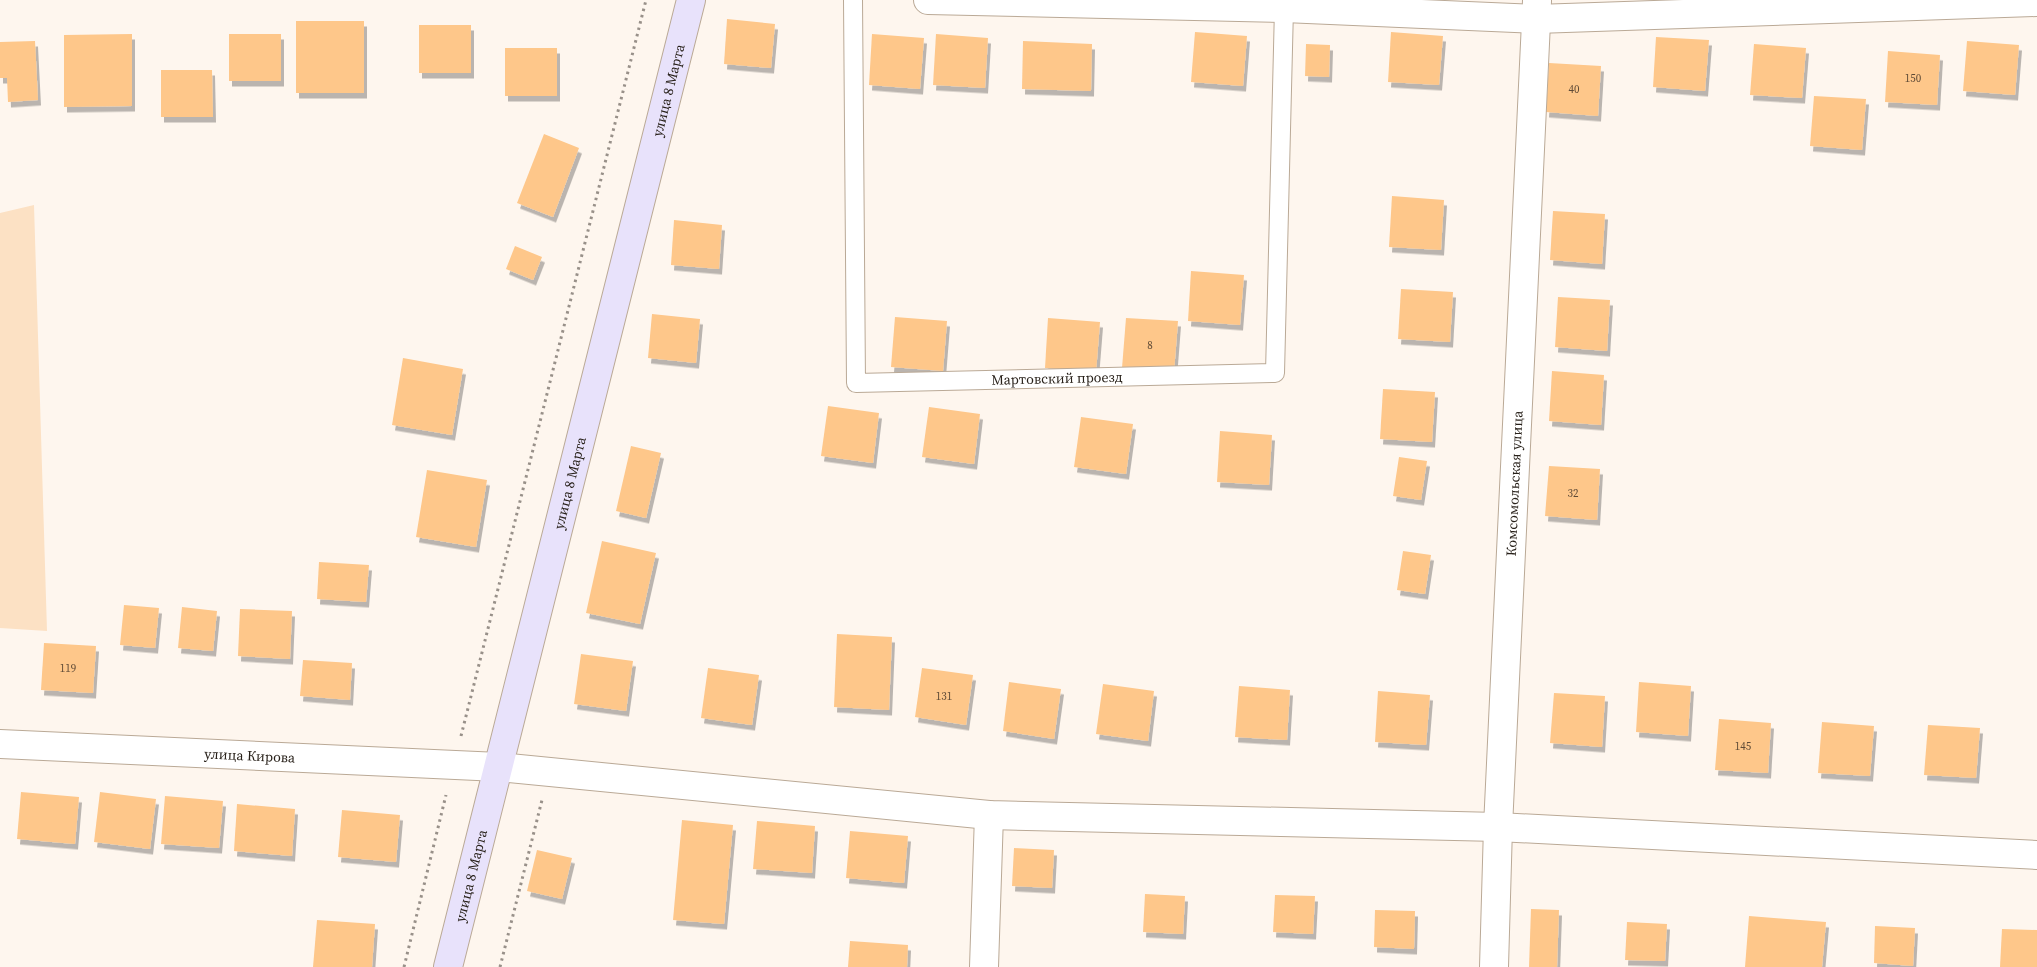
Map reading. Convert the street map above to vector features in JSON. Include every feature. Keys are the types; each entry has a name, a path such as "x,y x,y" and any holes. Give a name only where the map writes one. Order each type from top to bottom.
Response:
{"main road":[{"name":"улица 8 Марта","path":"448,967 691,0"}],"street":[{"path":"928,0 1284,8 1536,9 2037,2"},
{"name":"Комсомольская улица","path":"1494,967 1498,827 1536,9"},
{"name":"улица Кирова","path":"0,744 499,767 989,815 1498,827 2037,855"},
{"path":"984,967 989,815"}],"lane":[{"name":"Мартовский проезд","path":"853,0 856,383 1275,373 1284,8"}],"path":[{"path":"404,967 646,0"},
{"path":"500,967 550,771"}],"shaded area":[{"path":"34,205 47,631 0,628 0,213"}],"building":[{"path":"727,19 775,24 771,68 724,64"},
{"path":"296,21 364,21 364,93 296,93"},
{"path":"419,25 471,25 471,73 419,73"},
{"path":"1195,32 1247,36 1243,86 1191,82"},
{"path":"1391,32 1443,36 1439,85 1388,82"},
{"path":"132,34 132,106 64,107 64,35"},
{"path":"229,34 281,34 281,81 229,81"},
{"path":"872,34 924,38 920,89 869,85"},
{"path":"936,34 988,38 985,88 933,85"},
{"path":"1656,37 1709,40 1705,91 1653,87"},
{"path":"35,41 38,100 8,102 7,78 0,78 0,42"},
{"path":"1023,41 1092,44 1091,91 1022,89"},
{"path":"1967,41 2019,45 2015,95 1963,91"},
{"path":"1306,44 1330,45 1329,77 1305,76"},
{"path":"1754,44 1806,48 1802,98 1750,95"},
{"path":"505,48 557,48 557,96 505,96"},
{"path":"1888,51 1940,55 1937,105 1885,102"},
{"path":"1549,63 1601,66 1598,116 1546,112"},
{"path":"161,70 212,70 213,117 161,117"},
{"path":"1814,96 1866,99 1862,150 1810,146"},
{"path":"544,134 579,148 553,217 517,203"},
{"path":"1392,196 1444,200 1441,250 1389,247"},
{"path":"1553,211 1605,214 1602,264 1550,260"},
{"path":"674,220 722,225 719,269 671,265"},
{"path":"515,246 542,257 533,280 506,269"},
{"path":"1191,271 1244,275 1240,325 1188,321"},
{"path":"1401,289 1453,292 1450,342 1398,339"},
{"path":"1558,297 1610,300 1607,351 1555,347"},
{"path":"652,314 700,319 696,363 648,358"},
{"path":"895,317 947,321 943,371 891,367"},
{"path":"1048,318 1100,322 1096,372 1045,368"},
{"path":"1126,318 1178,321 1174,372 1122,368"},
{"path":"403,358 463,369 452,435 392,425"},
{"path":"1552,371 1604,375 1601,425 1549,421"},
{"path":"1383,389 1435,392 1432,442 1380,439"},
{"path":"828,406 879,413 873,463 821,456"},
{"path":"929,407 980,414 974,464 922,457"},
{"path":"1081,417 1133,424 1126,474 1074,467"},
{"path":"1220,431 1272,435 1269,485 1217,482"},
{"path":"631,446 661,453 646,518 616,511"},
{"path":"1399,457 1427,461 1421,500 1393,496"},
{"path":"1549,466 1600,469 1597,520 1545,516"},
{"path":"427,470 487,480 476,547 416,537"},
{"path":"602,541 656,553 640,624 586,613"},
{"path":"1403,551 1431,555 1425,594 1397,590"},
{"path":"319,562 369,565 366,602 317,599"},
{"path":"124,605 159,608 155,648 120,645"},
{"path":"182,607 217,611 213,651 178,648"},
{"path":"240,609 292,611 290,659 238,656"},
{"path":"837,634 892,637 889,710 834,707"},
{"path":"44,643 96,646 93,693 41,690"},
{"path":"581,654 633,661 626,711 574,704"},
{"path":"303,660 352,663 350,700 300,696"},
{"path":"708,668 759,675 752,725 701,718"},
{"path":"922,668 973,675 966,725 915,717"},
{"path":"1009,682 1061,689 1054,739 1003,731"},
{"path":"1639,682 1691,686 1688,736 1636,732"},
{"path":"1103,684 1154,691 1148,741 1096,734"},
{"path":"1239,686 1290,690 1287,740 1235,737"},
{"path":"1378,691 1430,695 1426,745 1375,742"},
{"path":"1554,693 1605,696 1602,747 1550,743"},
{"path":"1719,719 1771,723 1768,773 1715,770"},
{"path":"1822,722 1874,726 1870,776 1818,773"},
{"path":"1928,725 1980,728 1976,778 1924,775"},
{"path":"21,792 79,797 75,844 17,839"},
{"path":"100,792 156,799 150,849 94,842"},
{"path":"165,796 223,801 219,848 161,844"},
{"path":"237,804 295,809 292,856 234,851"},
{"path":"342,810 400,815 396,862 338,857"},
{"path":"682,820 733,825 724,924 673,920"},
{"path":"757,821 815,826 812,873 753,869"},
{"path":"850,831 908,836 904,883 846,878"},
{"path":"1014,848 1054,850 1052,888 1012,886"},
{"path":"537,850 572,858 562,899 527,891"},
{"path":"1145,894 1185,896 1183,934 1143,932"},
{"path":"1275,895 1315,896 1313,934 1273,932"},
{"path":"1531,909 1559,910 1557,967 1529,967"},
{"path":"1375,910 1415,911 1414,949 1374,947"},
{"path":"1749,916 1826,922 1822,967 1745,967"},
{"path":"317,920 375,924 372,967 313,967"},
{"path":"1627,922 1667,924 1665,961 1625,960"},
{"path":"1875,926 1915,928 1913,966 1874,963"},
{"path":"2002,929 2037,930 2037,967 2000,967"},
{"path":"850,941 908,945 907,967 848,967"}]}
